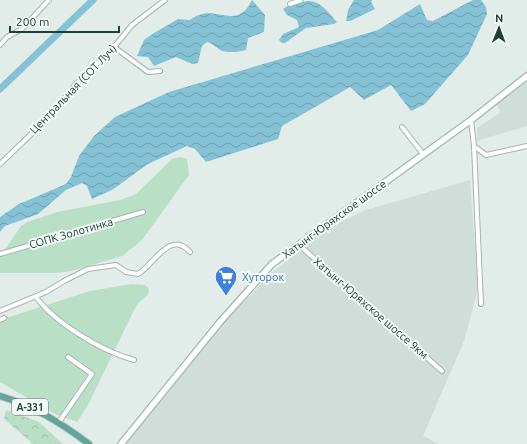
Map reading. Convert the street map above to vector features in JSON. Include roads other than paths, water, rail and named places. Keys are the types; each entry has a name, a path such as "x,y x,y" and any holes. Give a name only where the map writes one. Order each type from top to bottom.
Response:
{"main road":[{"name":"Хатынг-Юряхское шоссе","path":"121,444 220,322 272,264 471,120 527,76"},
{"name":"А-331","path":"0,396 37,409 59,422 89,444"}],"street":[{"path":"0,45 7,37 22,29 49,0"},
{"name":"Центральная (СОТ Луч)","path":"0,164 50,116 76,84 114,48 135,22 165,0"},
{"path":"290,4 301,0"},
{"path":"114,48 148,72 160,71"},
{"path":"471,120 474,146 481,304"},
{"path":"402,127 423,154"},
{"path":"474,146 486,154 527,146"},
{"name":"СОПК Золотинка","path":"0,254 143,212"},
{"path":"0,305 2,310 36,297 88,269 116,265 126,272 138,274 146,269 162,250 177,243 184,245 190,252"},
{"name":"Хатынг-Юряхское шоссе 9км","path":"299,245 442,371"},
{"path":"36,297 46,310 109,352 134,360"},
{"path":"59,422 92,374 68,357"}],"water":[{"path":"252,0 265,15 264,32 248,38 246,50 225,52 207,42 202,46 198,63 192,64 176,57 154,66 148,57 137,56 144,40 178,19 190,20 199,15 208,13 232,16 239,15 246,10"},
{"path":"354,0 372,0 371,2 375,9 350,21 346,21 348,10"},
{"path":"473,0 481,0 486,7 487,14 468,55 425,104 411,111 391,85 364,100 350,87 282,126 278,139 206,162 195,149 187,146 148,164 112,190 92,199 87,186 82,183 66,190 38,214 5,226 0,232 0,217 19,204 66,184 71,177 79,156 94,136 115,117 169,92 378,30 420,4 427,20 433,21"},
{"path":"308,1 321,5 337,22 334,24 306,28 285,43 282,43 279,40 283,34 299,27 297,20 287,15 283,9 291,4"}],"waterway":[{"path":"0,89 93,0"}],"place":[{"name":"Хуторок","path":"226,296"}]}
